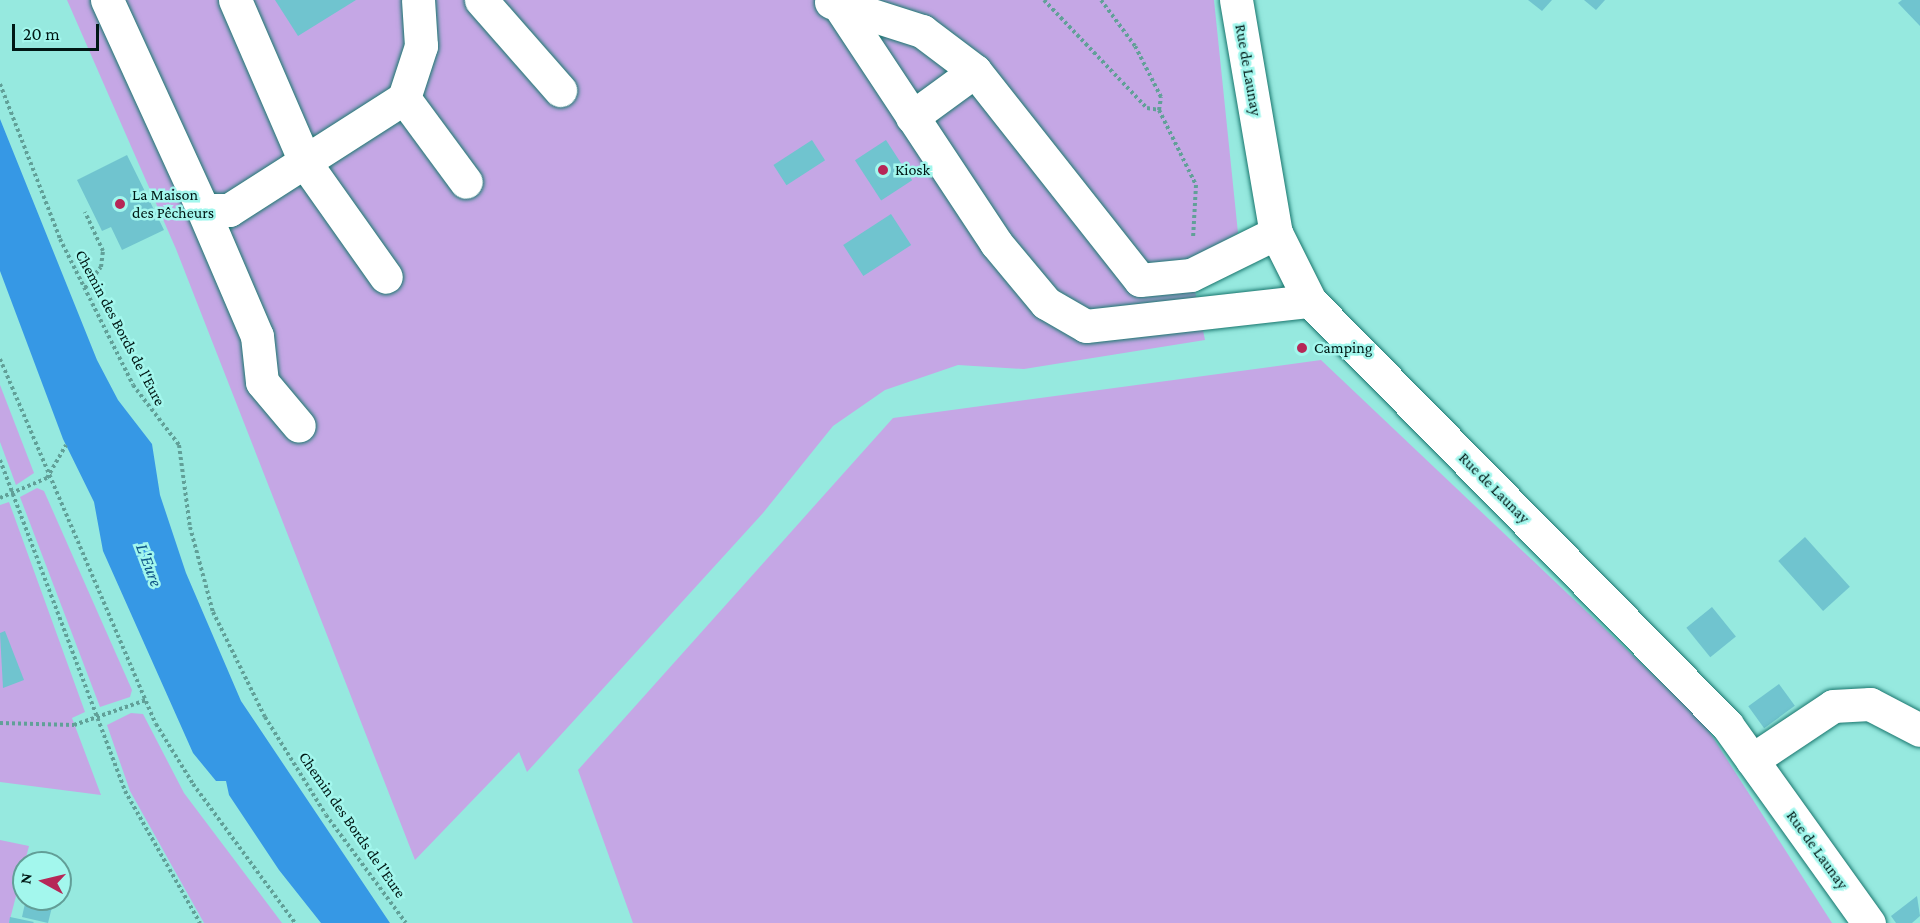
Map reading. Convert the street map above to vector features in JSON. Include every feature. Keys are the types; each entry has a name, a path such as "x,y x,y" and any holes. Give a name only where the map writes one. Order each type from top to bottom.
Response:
{"street":[{"path":"107,0 203,210 257,336 262,382 300,426"},
{"path":"235,0 306,164 386,277"},
{"path":"203,210 229,210 306,164 404,98 421,46 418,0"},
{"path":"481,0 560,90"},
{"name":"Rue de Launay","path":"1236,0 1276,233 1310,301 1727,725 1869,923"},
{"path":"832,2 922,32 975,71 1140,280 1148,318"},
{"path":"832,2 996,243 1046,303 1086,326 1310,301"},
{"path":"912,117 975,71"},
{"path":"404,98 466,182"},
{"path":"1140,280 1191,275 1276,233"},
{"path":"1752,760 1833,706 1869,704 1920,730"}],"path":[{"path":"1044,0 1147,108 1159,110"},
{"path":"1101,0 1135,46 1161,97 1159,110 1196,185 1191,275"},
{"name":"Chemin des Bords de l'Eure","path":"0,84 84,288 134,385 179,445 190,527 213,612 265,717 326,814 406,923"},
{"path":"84,288 101,267 103,251 85,213"},
{"path":"0,359 46,478 146,699 192,784 295,923"},
{"path":"0,498 46,478 66,445"},
{"path":"0,460 125,791 200,923"},
{"path":"0,723 74,725 146,699"}],"shaded area":[{"path":"67,0 1214,0 1238,233 1189,262 1205,340 1024,369 958,365 885,390 833,426 763,513 527,772 519,752 415,860 176,249"},
{"path":"1321,360 1703,722 1832,923 633,923 578,770 893,418"},
{"path":"0,385 34,473 16,485 0,442"},
{"path":"37,488 44,491 132,690 130,697 100,707 20,497"},
{"path":"9,502 85,712 72,718 101,795 0,782 0,505"},
{"path":"131,713 143,714 184,793 282,923 204,923 130,791 107,725"},
{"path":"0,840 29,846 28,851 12,851 12,911 9,923 0,923"}],"water":[{"name":"L'Eure","path":"0,119 97,360 118,400 152,444 160,495 186,573 241,701 390,923 321,923 279,870 229,795 226,781 216,781 193,753 103,551 94,502 63,439 0,271"}],"building":[{"path":"275,0 356,0 298,36"},
{"path":"1528,0 1552,0 1542,11"},
{"path":"1584,0 1605,0 1596,10"},
{"path":"1902,0 1920,0 1920,26 1898,3"},
{"path":"812,140 825,160 786,185 773,165"},
{"name":"Kiosk","path":"886,140 912,180 881,200 855,160"},
{"name":"La Maison des Pêcheurs","path":"127,155 164,230 122,250 111,227 102,231 77,180"},
{"path":"891,214 911,245 863,276 843,245"},
{"path":"1805,537 1850,587 1823,611 1778,561"},
{"path":"1712,607 1736,637 1710,657 1686,628"},
{"path":"5,631 24,680 3,688 0,633"},
{"path":"1779,684 1795,706 1764,728 1748,706"},
{"path":"1917,896 1920,916 1912,923 1896,923 1891,916"},
{"path":"23,911 51,911 48,923 22,917"},
{"path":"10,917 34,922 9,923"}],"place":[{"name":"Kiosk","path":"883,170"},
{"name":"La Maison des Pêcheurs","path":"120,204"},
{"name":"Camping","path":"1302,348"}]}
